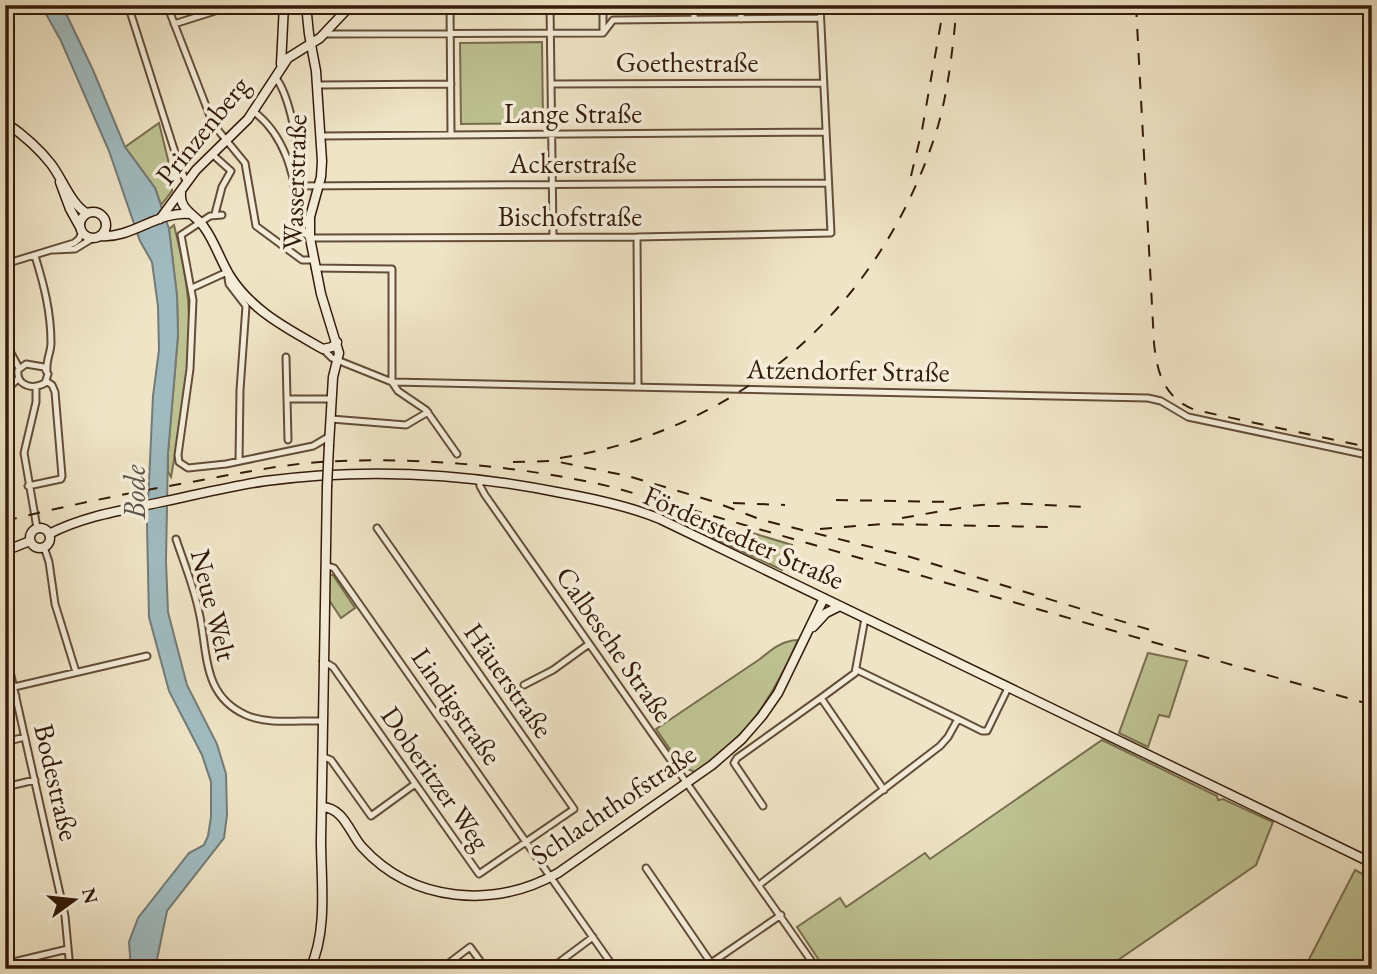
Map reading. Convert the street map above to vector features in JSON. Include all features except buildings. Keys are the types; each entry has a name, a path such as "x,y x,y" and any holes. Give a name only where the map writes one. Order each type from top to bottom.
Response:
{"main road":[{"path":"281,67 284,5"},
{"name":"Wasserstraße","path":"306,5 318,85 322,160 312,209 310,238 321,294 337,342 337,359"},
{"name":"Prinzenberg","path":"169,212 187,182 242,126 288,58 325,34 351,5"},
{"path":"5,122 35,146 55,169 77,206 87,213 100,213 113,230 127,232"},
{"path":"55,169 70,209 81,229 97,237 116,237 160,219 169,212 191,214"},
{"path":"181,193 181,203 201,223 238,288 260,310 323,349 332,347 337,342"},
{"path":"81,229 81,219 87,213"},
{"path":"97,237 107,225"},
{"path":"310,969 318,947 320,931 327,487 337,359"},
{"name":"Förderstedter Straße","path":"49,534 75,521 179,498 249,484 313,476 397,475 479,480 577,496 643,513 1372,863"},
{"path":"37,528 44,529 49,534 49,542 44,547 36,547 30,541 31,533 37,528"},
{"path":"5,551 30,541"},
{"name":"Schlachthofstraße","path":"322,807 332,808 339,813 360,845 384,866 402,878 431,890 463,896 492,896 523,889 551,877 733,748 762,716 787,677 824,598"},
{"name":"Schlachthofstraße","path":"809,629 815,626 826,612 840,606"}],"street":[{"path":"128,5 181,172 187,182"},
{"path":"167,5 212,121 245,163 256,226 304,261 393,269 393,382 398,391 428,412 457,454"},
{"path":"174,24 234,5"},
{"path":"450,5 451,134"},
{"path":"550,5 553,236"},
{"path":"603,5 603,33"},
{"path":"694,5 694,19"},
{"path":"741,5 741,19"},
{"path":"820,5 828,183"},
{"path":"603,33 613,20 820,18"},
{"path":"325,34 603,33"},
{"path":"275,76 294,132 296,156 289,159"},
{"name":"Goethestraße","path":"551,83 824,83"},
{"path":"318,85 451,84"},
{"path":"253,111 269,126 289,159 304,233 310,238"},
{"name":"Lange Straße","path":"321,136 826,132"},
{"path":"212,154 231,171 222,187 219,214 181,235 192,288 190,369 179,460 188,468 226,464 314,446 330,436"},
{"name":"Ackerstraße","path":"295,186 828,183"},
{"name":"Bischofstraße","path":"310,238 637,237 831,233 828,183"},
{"path":"5,264 74,243 79,239 81,229"},
{"path":"54,250 75,249 97,237"},
{"path":"637,237 638,387"},
{"path":"35,256 46,289 50,314 51,345 46,381"},
{"path":"192,288 228,272 228,283 246,306 239,461"},
{"path":"5,342 19,368 18,379 5,391"},
{"name":"Atzendorfer Straße","path":"323,349 337,359 393,382 1148,398 1161,401 1188,417 1372,456"},
{"path":"286,356 288,440"},
{"path":"19,368 32,364 42,365 47,370"},
{"path":"18,379 23,384 36,386 46,381"},
{"path":"28,486 61,478 55,392 52,385 46,381"},
{"path":"36,386 36,402 24,449 37,528"},
{"path":"288,399 332,399"},
{"path":"331,419 406,425 428,412"},
{"name":"Calbesche Straße","path":"479,480 485,495 817,969"},
{"name":"Häuerstraße","path":"377,528 574,809 527,843"},
{"name":"Neue Welt","path":"176,539 199,611 208,670 219,692 238,710 251,716 276,720 322,721"},
{"path":"44,547 55,604 76,672"},
{"name":"Lindigstraße","path":"325,565 334,568 615,969"},
{"path":"763,806 734,763 737,758 857,670 865,618"},
{"path":"524,685 553,670 589,644"},
{"name":"Bodestraße","path":"6,654 65,916 70,969"},
{"path":"14,687 147,656"},
{"name":"Doberitzer Weg","path":"323,661 333,667 479,874 527,843"},
{"path":"857,670 982,731 986,731 1008,688"},
{"path":"5,699 16,696"},
{"path":"821,698 884,789"},
{"path":"759,885 940,746 958,719"},
{"path":"5,742 25,737"},
{"path":"322,756 331,761 371,816 415,784"},
{"path":"5,788 35,780"},
{"path":"646,868 716,969"},
{"path":"703,969 781,915"},
{"path":"550,969 593,937"},
{"path":"441,969 470,947 486,969"},
{"path":"5,964 68,949"}],"green space":[{"path":"542,42 543,123 461,124 460,43"},
{"path":"159,123 171,172 172,191 161,205 155,188 125,147"},
{"path":"174,225 187,291 189,344 171,477 168,472 168,453 178,335 177,296 169,229"},
{"path":"718,525 743,534 746,531 792,545 782,570 713,538"},
{"path":"329,575 333,575 355,608 341,618 329,600"},
{"path":"798,640 779,680 744,730 714,759 695,772 682,767 656,729 777,646"},
{"path":"1148,653 1187,661 1169,717 1159,715 1148,747 1119,733"},
{"path":"1102,740 1217,796 1218,800 1223,799 1273,822 1256,865 1105,969 825,969 797,927 840,898 846,907 925,853 930,859"},
{"path":"1355,870 1372,879 1372,969 1304,969"}],"water":[{"path":"41,5 62,5 125,147 155,188 169,229 177,296 178,335 168,453 168,612 187,685 217,744 226,774 227,815 224,838 167,911 155,969 131,969 129,942 138,918 189,853 204,845 211,817 211,782 202,755 169,691 149,617 147,525 153,396 159,350 158,306 152,262 140,241 109,151 61,41"}],"railway":[{"path":"911,176 944,5"},
{"path":"560,458 627,443 689,419 746,387 798,348 843,301 882,249 914,190 942,111 957,5"},
{"path":"1136,5 1154,343 1157,364 1164,383 1176,399 1195,410 1372,448"},
{"path":"5,521 149,490 307,463 421,461 538,473 612,487 1372,705"},
{"path":"513,462 554,461 628,476 712,501 762,520 907,556 1157,632"},
{"path":"836,500 953,502"},
{"path":"733,503 785,505"},
{"path":"902,518 1006,503 1085,507"},
{"path":"820,529 882,524 1050,527"}],"water label":[{"name":"Bode","path":"134,492"}]}
